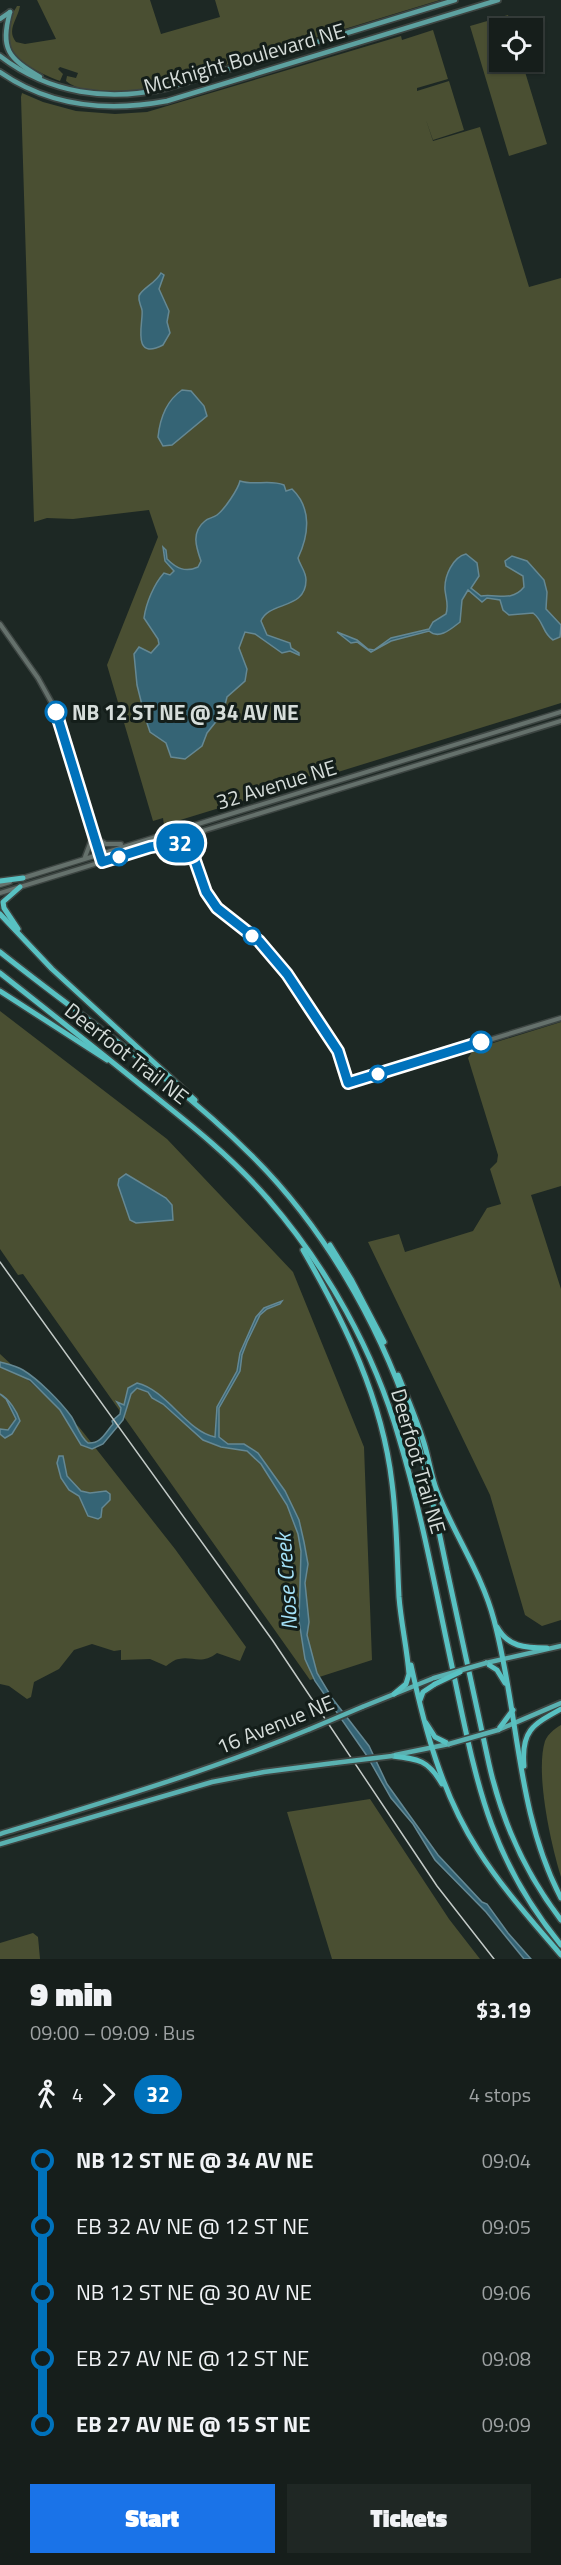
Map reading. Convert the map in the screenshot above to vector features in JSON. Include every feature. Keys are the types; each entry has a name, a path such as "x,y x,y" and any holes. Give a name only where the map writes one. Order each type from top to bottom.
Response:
{"highway":[{"path":"0,883 23,878"},
{"path":"20,887 5,899 4,908 40,956"},
{"path":"0,914 40,956 233,1137"},
{"name":"Deerfoot Trail NE","path":"0,952 165,1079 233,1137 286,1193 314,1229 344,1276 374,1329 408,1413 429,1486 497,1797 508,1831 526,1867 561,1920"},
{"name":"Deerfoot Trail NE","path":"0,973 199,1130 268,1199 314,1259 339,1300 363,1345 387,1401 409,1476 473,1767 488,1818 497,1844 517,1883 561,1945"},
{"path":"0,991 100,1058 113,1063"},
{"path":"314,1229 328,1242 376,1322 424,1441 437,1490 478,1574 495,1622 513,1710 531,1819 541,1856 561,1898"},
{"path":"292,1231 347,1330 374,1398 392,1481 408,1678 404,1686 394,1694"},
{"path":"495,1622 505,1638 517,1646 547,1648"},
{"path":"403,1626 431,1749 447,1792 470,1837 497,1879 561,1955"},
{"path":"420,1701 423,1692 435,1681 460,1671 561,1646"},
{"path":"486,1664 496,1670 508,1687"},
{"name":"16 Avenue NE","path":"0,1834 126,1797 248,1754 416,1685 435,1681"},
{"name":"16 Avenue NE","path":"0,1844 212,1782 264,1772 431,1749 515,1724 561,1703"},
{"path":"531,1819 524,1763 525,1738 536,1723 561,1709"},
{"path":"498,1730 513,1710"},
{"path":"424,1719 435,1737 449,1744"},
{"path":"392,1755 414,1758 426,1763 447,1792"}],"main road":[{"name":"McKnight Boulevard NE","path":"0,57 47,83 75,91 105,95 149,92 455,0"},
{"name":"McKnight Boulevard NE","path":"0,72 38,93 75,104 109,107 143,105 167,101 498,0"},
{"path":"486,4 504,0"},
{"path":"0,19 10,12 4,35 9,51 21,64 47,83"},
{"path":"0,624 38,678 53,705 102,862"},
{"name":"32 Avenue NE","path":"23,878 561,712"},
{"name":"32 Avenue NE","path":"0,893 561,721"},
{"path":"187,826 192,852 206,892 217,908 259,941 287,974 338,1051 348,1083 561,1018"},
{"path":"197,854 198,841 205,830"},
{"path":"189,834 197,854 200,873"},
{"path":"94,835 106,844 128,844"},
{"path":"84,858 94,835"},
{"path":"150,847 179,843 192,852"}],"green space":[{"path":"37,0 150,0 161,34 220,17 215,0 440,0 150,88 106,92 74,86 66,81 67,76 76,78 78,73 60,67 58,69 63,74 60,81 51,78 23,62 9,47 6,28 17,6 20,6 19,11 12,29 16,42 25,44 56,39"},
{"path":"489,20 489,72 525,72 547,144 509,156 470,26"},
{"path":"433,30 448,79 417,88 417,91 449,81 464,130 433,140 426,120 433,141 480,127 529,287 561,278 561,703 325,776 323,772 304,778 304,782 164,825 163,818 153,821 107,665 158,537 149,510 73,519 47,518 34,522 22,93 43,102 76,111 115,114 147,112 401,36 402,40"},
{"path":"0,1011 167,1139 293,1272 364,1447 372,1660 310,1680 23,1274 18,1275 0,1249"},
{"path":"561,1022 561,1186 531,1195 561,1289 561,1620 542,1626 525,1615 490,1495 368,1242 399,1234 405,1252 473,1231 487,1208 501,1204 490,1169 497,1162 498,1155 468,1058 474,1049"},
{"path":"0,1354 79,1427 175,1549 246,1647 240,1661 217,1653 207,1659 177,1659 166,1666 150,1659 121,1660 121,1650 114,1651 92,1644 74,1650 59,1669 34,1682 31,1697 27,1699 9,1686 0,1684"},
{"path":"561,1725 561,1877 549,1828 543,1790 542,1755 548,1736"},
{"path":"370,1799 449,1919 480,1959 332,1959 287,1812"},
{"path":"33,1933 38,1937 40,1959 0,1959 0,1943"}],"water":[{"path":"161,273 164,275 159,289 169,311 167,322 170,333 163,345 153,349 146,348 141,338 142,310 139,296"},
{"path":"182,390 191,391 204,406 207,416 172,445 163,446 158,437 162,417 172,399"},
{"path":"240,481 284,485 286,491 292,489 298,496 306,513 305,540 298,558 306,577 304,590 294,601 271,610 261,621 267,635 290,643 291,648 299,655 290,651 282,653 255,634 245,632 239,648 247,669 245,681 227,697 223,713 207,733 202,746 185,759 171,757 166,743 150,732 137,685 134,654 139,647 151,653 159,644 144,618 157,583 164,573 170,575 174,571 165,561 163,547 166,550 167,559 177,567 189,570 198,567 201,561 196,545 198,530 205,521 217,515 224,508"},
{"path":"466,554 477,563 479,576 471,588 481,596 509,596 519,592 524,587 523,576 506,566 505,561 512,556 527,561 544,580 547,592 546,609 561,625 560,637 553,640 549,637 533,613 509,615 503,610 500,600 487,598 482,602 468,590 462,600 460,622 441,634 429,631 391,641 371,652 357,642 351,643 337,632 374,650 391,638 429,629 433,622 446,614 445,585 448,573 453,563"},
{"path":"126,1174 166,1198 172,1205 173,1220 136,1223 130,1220 118,1185 119,1179"},
{"path":"282,1301 260,1315 247,1342 242,1355 240,1371 219,1408 219,1437 228,1444 244,1444 258,1453 285,1491 299,1520 308,1564 305,1583 309,1622 307,1635 317,1673 332,1698 369,1746 387,1784 438,1855 482,1902 487,1904 531,1959 524,1959 486,1912 435,1860 413,1824 391,1798 367,1756 315,1681 305,1659 299,1621 301,1551 298,1534 287,1505 261,1464 247,1451 221,1447 203,1440 163,1404 152,1398 148,1392 137,1388 131,1394 123,1420 103,1444 92,1449 81,1445 60,1410 30,1380 0,1367 0,1362 17,1367 42,1385 66,1410 88,1443 100,1440 105,1434 113,1424 112,1421 120,1414 121,1408 117,1402 124,1405 128,1388 137,1383 158,1394 205,1434 215,1437 217,1407 237,1371 240,1353 256,1317 264,1308"},
{"path":"6,1399 20,1421 12,1434 5,1438 0,1434 0,1429 8,1430 16,1419"},
{"path":"59,1456 63,1456 67,1476 81,1491 90,1493 106,1491 110,1494 110,1500 102,1508 101,1517 98,1519 88,1516 79,1496 69,1490 61,1478 57,1463"}],"railway":[{"path":"0,1262 273,1641 437,1886 494,1959"}],"bus line":[{"name":"32","path":"56,712 102,862 150,847 175,843 186,846 192,852 206,892 217,908 259,941 287,974 338,1051 348,1083 481,1042"}],"place":[{"name":"NB 12 ST NE @ 34 AV NE","path":"56,712"}],"water label":[{"name":"Nose Creek","path":"286,1582"}]}
